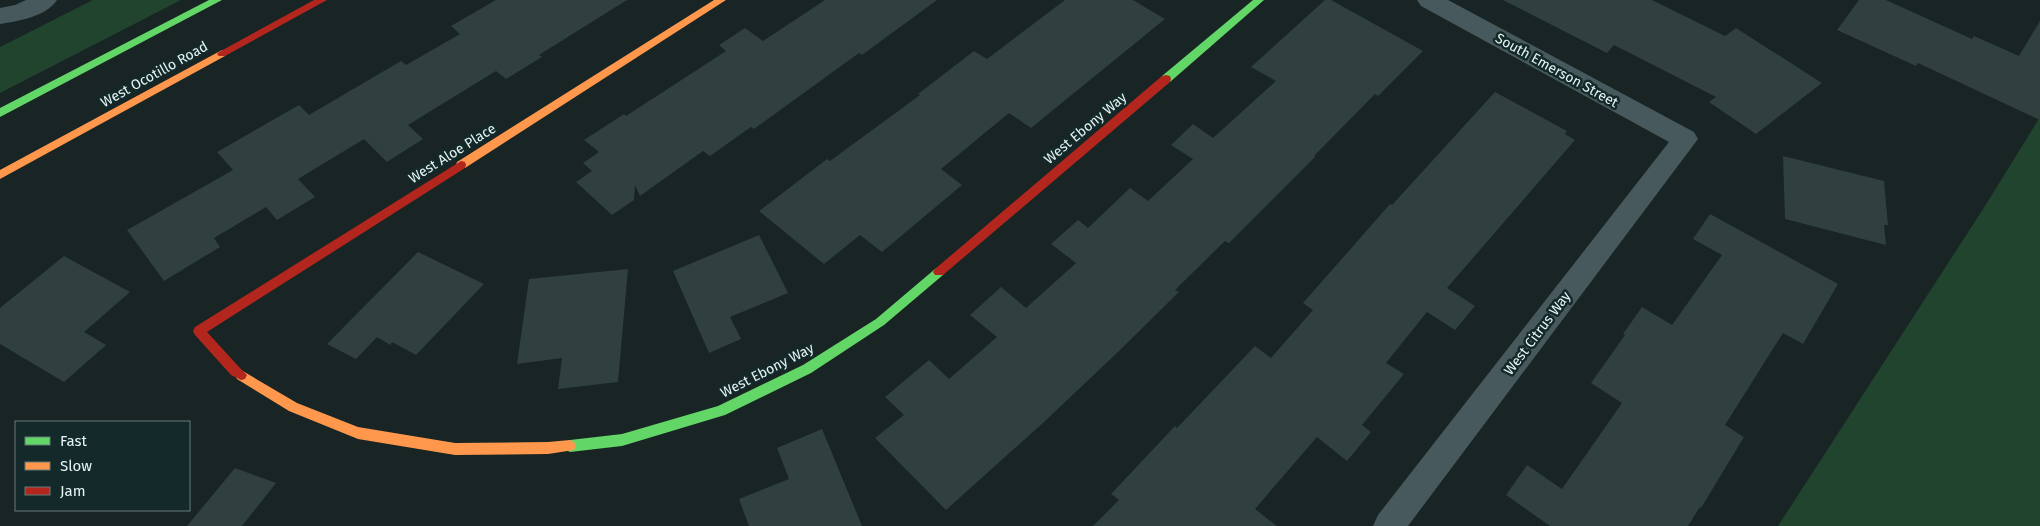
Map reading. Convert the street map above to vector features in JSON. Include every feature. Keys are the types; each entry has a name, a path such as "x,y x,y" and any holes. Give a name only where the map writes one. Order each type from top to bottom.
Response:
{"street":[{"path":"0,16 21,12 45,0"},
{"path":"0,114 217,0"},
{"name":"West Ocotillo Road","path":"0,175 322,0"},
{"name":"West Aloe Place","path":"200,331 721,0"},
{"name":"West Ebony Way","path":"200,331 236,371 293,407 358,433 455,449 548,448 622,440 721,411 807,369 880,322 1259,0"},
{"name":"South Emerson Street","path":"1429,0 1685,140"},
{"name":"West Citrus Way","path":"1389,526 1685,140"}],"green space":[{"path":"93,0 181,0 0,93 0,47"},
{"path":"2040,117 2040,526 1778,526 1985,206"}],"building":[{"path":"496,0 627,0 539,55 542,57 506,79 496,71 408,125 423,139 387,162 364,139 298,179 315,197 277,220 266,207 214,238 220,247 164,281 127,230 233,170 217,152 299,105 309,115 401,61 406,65 460,34 451,26"},
{"path":"825,0 937,0 862,55 859,53 754,129 751,127 710,156 703,151 640,196 635,185 634,200 612,215 576,182 592,171 583,163 599,152 584,140 624,114 626,116 726,51 719,45 745,28 763,41"},
{"path":"1065,0 1133,0 1165,19 1031,128 1009,113 941,169 962,185 882,252 860,235 824,264 759,211 827,159 830,161 920,95 918,94 974,51 987,59"},
{"path":"1325,0 1331,0 1423,51 1378,96 1375,94 1229,243 1225,241 1175,290 1179,292 1119,351 1044,422 946,510 875,438 904,415 885,397 929,360 949,379 997,337 970,315 1001,287 1026,308 1076,263 1051,244 1078,220 1088,228 1130,188 1148,201 1193,159 1171,145 1193,124 1213,138 1276,81 1251,67"},
{"path":"1503,0 1652,0 1725,36 1736,28 1822,83 1756,134 1709,102 1716,97 1614,45 1607,53"},
{"path":"1859,0 1886,0 1972,39 1974,36 2019,56 2040,21 2040,120 1918,63 1916,66 1837,30"},
{"path":"1495,92 1567,131 1565,134 1575,140 1447,288 1475,306 1455,330 1427,312 1386,363 1404,374 1362,425 1371,432 1347,461 1317,437 1255,509 1277,526 1093,526 1119,500 1111,494 1175,426 1177,428 1255,346 1271,358 1313,310 1303,303 1390,204 1392,205"},
{"path":"1783,156 1884,181 1888,225 1884,225 1886,245 1785,219"},
{"path":"1710,214 1838,284 1803,344 1783,333 1725,425 1744,437 1688,526 1550,526 1506,495 1527,465 1562,489 1622,403 1591,383 1625,335 1623,334 1642,307 1672,325 1722,255 1693,239"},
{"path":"759,235 788,293 730,317 741,339 709,353 673,271"},
{"path":"418,252 484,284 416,355 392,342 390,345 377,337 356,359 327,344"},
{"path":"64,256 130,292 84,332 106,345 64,382 0,344 0,308"},
{"path":"628,269 618,382 558,389 562,358 517,364 529,279"},
{"path":"822,429 862,526 749,526 739,499 789,479 777,448"},
{"path":"235,468 276,483 242,526 187,526"}],"traffic: fast":[{"path":"0,113 217,0"},
{"path":"1166,79 1259,0"},
{"path":"570,446 622,440 721,411 807,369 880,322 939,272"}],"traffic: slow":[{"path":"461,165 721,0"},
{"path":"0,175 222,54"},
{"path":"241,375 293,407 358,433 455,449 570,446"}],"traffic: jam":[{"path":"222,54 322,0"},
{"path":"939,272 1166,79"},
{"path":"241,375 235,371 199,331 461,165"}]}
